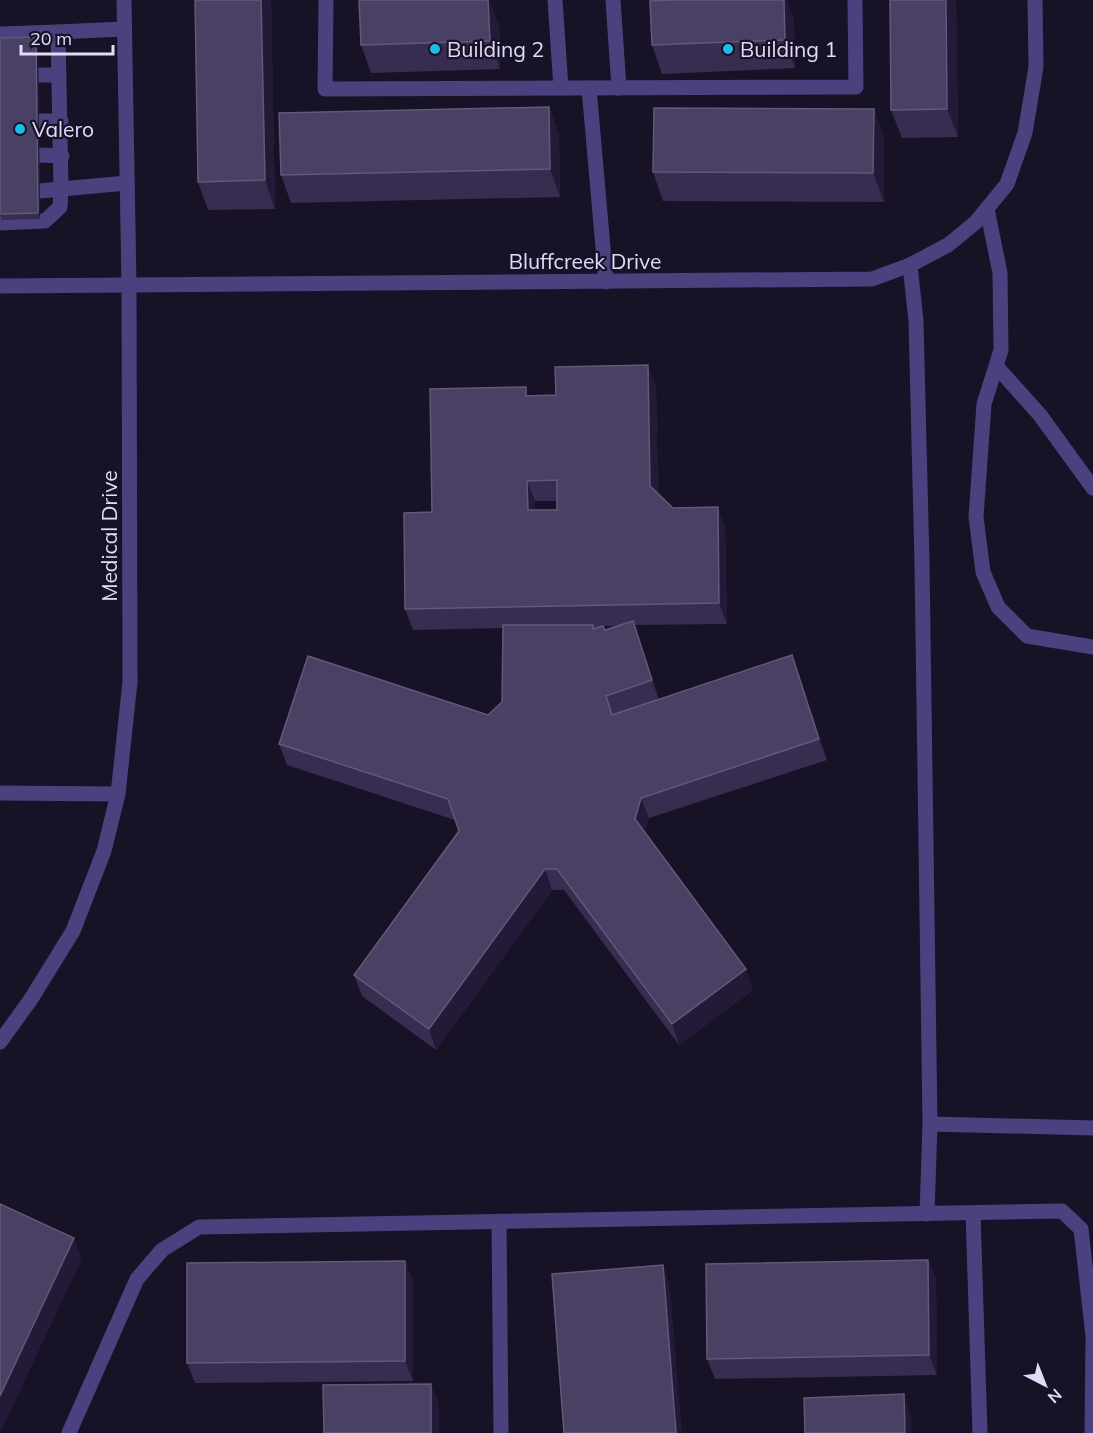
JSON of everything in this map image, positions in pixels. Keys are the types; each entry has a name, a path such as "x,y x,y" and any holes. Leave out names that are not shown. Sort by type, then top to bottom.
{"street":[{"name":"Medical Drive","path":"0,1042 31,999 74,931 104,851 118,794 130,682 129,285 124,0"},
{"path":"326,0 325,89 856,87 855,0"},
{"path":"555,0 561,88"},
{"path":"613,0 619,88"},
{"name":"Bluffcreek Drive","path":"0,286 872,279 910,265 948,246 976,222 1007,184 1025,133 1036,67 1035,0"},
{"path":"0,34 124,28"},
{"path":"0,224 45,221 60,207 62,156 58,32"},
{"path":"38,75 59,75"},
{"path":"589,88 606,282"},
{"path":"39,121 61,121"},
{"path":"39,155 62,156"},
{"path":"40,191 127,183"},
{"path":"987,209 1000,273 1001,350 984,404 976,517 983,572 998,607 1027,636 1093,646"},
{"path":"910,265 916,321 921,540 930,1124 927,1214"},
{"path":"997,366 1041,415 1093,488"},
{"path":"0,793 118,794"},
{"path":"930,1124 1093,1128"},
{"path":"69,1433 137,1279 162,1251 199,1227 1062,1211 1081,1229 1093,1336 1092,1433"},
{"path":"973,1213 980,1433"},
{"path":"499,1221 501,1433"}],"building":[{"path":"195,0 261,0 265,180 198,182"},
{"path":"359,0 488,0 490,41 361,45"},
{"path":"784,0 785,40 652,45 650,1"},
{"path":"890,0 946,0 947,109 891,110"},
{"name":"Valero","path":"36,37 38,213 0,214 0,38"},
{"path":"549,107 550,169 281,175 279,113"},
{"path":"654,108 874,109 873,173 653,172"},
{"path":"648,365 650,486 673,508 718,507 719,603 405,609 404,513 432,512 430,389 526,387 526,396 556,395 555,367","holes":["557,480 557,510 528,510 527,481"]},
{"path":"633,621 652,680 606,696 612,715 792,655 819,739 641,798 635,819 746,969 672,1024 557,869 545,869 429,1029 354,975 459,831 448,799 279,744 308,656 488,715 502,702 503,625 593,625 593,629 603,626 605,630"},
{"path":"0,1204 74,1238 0,1396"},
{"path":"928,1260 929,1355 707,1359 706,1264"},
{"path":"405,1261 405,1361 187,1363 187,1263"},
{"path":"663,1265 676,1433 564,1433 552,1274"},
{"path":"431,1384 431,1433 324,1433 323,1385"},
{"path":"904,1394 905,1433 805,1433 804,1398"}],"place":[{"name":"Building 2","path":"435,49"},
{"name":"Building 1","path":"728,49"},
{"name":"Valero","path":"20,129"}]}
